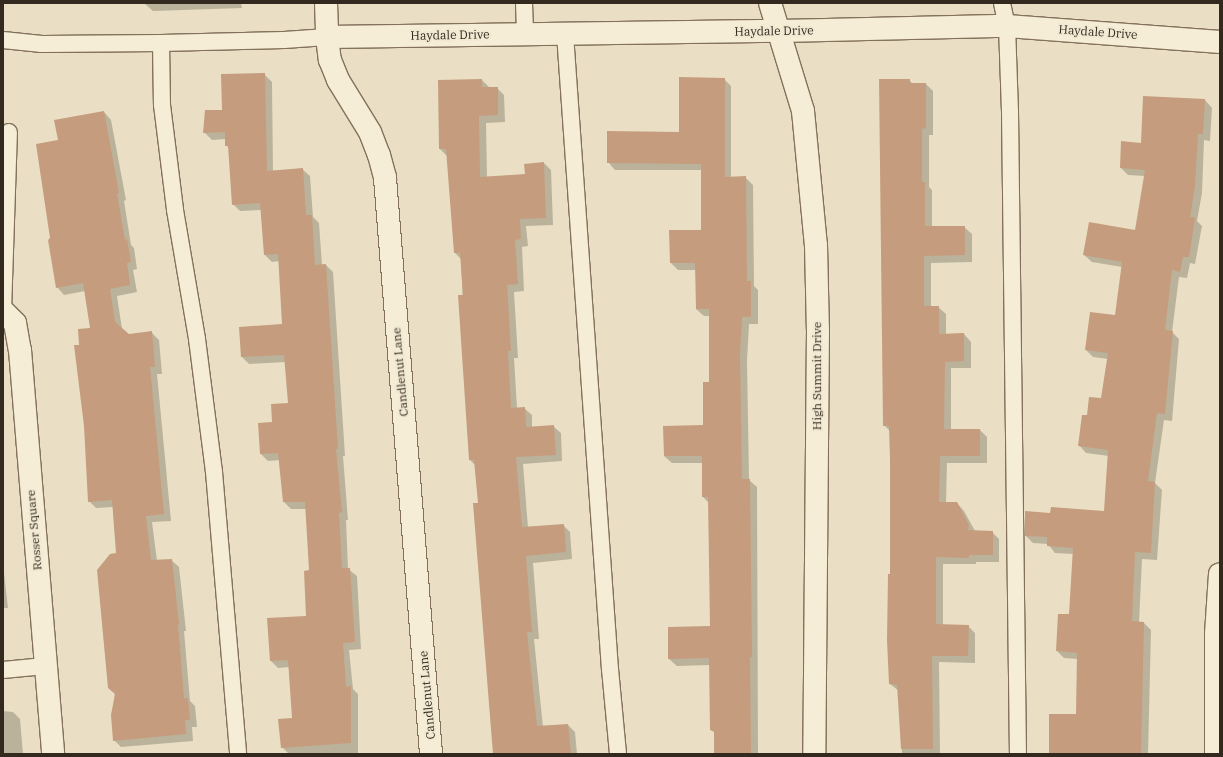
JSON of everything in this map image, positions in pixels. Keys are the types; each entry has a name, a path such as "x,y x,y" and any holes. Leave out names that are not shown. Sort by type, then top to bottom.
{"street":[{"name":"Candlenut Lane","path":"326,3 327,37 333,67 338,80 370,132 379,155 385,178 431,754"},
{"name":"High Summit Drive","path":"770,3 803,111 816,245 818,330 814,754"},
{"name":"Haydale Drive","path":"327,37 778,32 1007,26 1220,42"},
{"name":"Rosser Square","path":"3,311 15,323 20,350 53,754"},
{"path":"1216,754 1216,634 1220,574"}],"lane":[{"path":"524,3 525,34"},
{"path":"1002,3 1007,26 1010,112 1018,754"},
{"path":"565,34 618,754"},
{"path":"3,40 42,44 161,43 284,40 327,37"},
{"path":"161,43 163,113 175,210 197,339 214,472 238,754"},
{"path":"3,311 10,132"},
{"path":"3,670 45,666"}],"building":[{"path":"265,73 267,171 303,168 306,215 312,215 315,265 326,264 338,449 336,449 342,512 339,513 342,568 350,568 355,642 343,643 346,687 351,686 351,743 281,748 278,719 292,718 288,660 270,661 267,618 306,616 304,571 309,570 305,502 283,502 278,453 260,454 258,423 272,422 271,404 288,403 284,355 241,357 239,327 282,324 278,254 264,255 260,203 232,205 228,146 225,146 225,132 203,133 205,110 222,110 221,74"},
{"path":"679,77 725,78 725,177 746,176 747,281 751,281 751,317 742,317 740,354 742,479 750,479 752,657 750,657 751,754 714,754 714,731 710,730 709,658 668,659 668,627 710,626 708,497 702,497 702,456 664,456 663,426 703,425 703,382 709,382 709,309 696,309 695,263 670,263 669,230 701,230 701,164 607,163 607,131 679,132"},
{"path":"482,79 482,87 498,87 498,115 479,116 480,177 525,174 524,164 544,162 546,218 520,219 521,239 515,240 518,284 507,285 511,351 508,351 511,408 525,407 526,427 554,425 556,455 516,457 522,527 564,524 566,552 526,556 532,632 527,632 537,726 568,724 571,754 493,754 473,503 478,503 474,460 469,460 458,295 463,295 460,253 454,253 446,149 439,149 438,80"},
{"path":"879,79 910,79 910,83 926,83 926,128 922,129 922,182 925,182 925,226 965,226 965,255 924,256 924,306 939,306 939,334 964,333 964,361 945,362 944,429 980,429 980,456 940,456 939,502 957,502 969,525 968,530 993,531 993,555 969,555 969,558 936,557 936,624 969,625 968,656 932,656 933,749 901,749 897,685 889,684 887,640 888,574 890,574 890,460 889,426 883,426"},
{"path":"1143,96 1205,99 1203,134 1198,134 1195,186 1190,217 1195,218 1189,257 1183,257 1180,272 1172,270 1165,330 1173,331 1165,414 1157,413 1148,481 1155,482 1151,553 1135,552 1132,621 1144,622 1141,754 1049,754 1049,714 1076,714 1077,653 1056,651 1058,614 1069,614 1073,548 1047,546 1047,537 1025,536 1025,511 1050,513 1051,507 1104,511 1108,450 1078,446 1082,415 1087,415 1089,397 1101,398 1108,353 1085,350 1090,312 1115,315 1122,262 1083,255 1089,222 1135,230 1145,170 1120,168 1121,141 1141,143"},
{"path":"104,111 119,193 117,194 125,240 127,239 131,262 127,263 130,285 110,289 115,322 129,334 152,331 155,367 150,367 164,514 146,516 151,560 172,559 179,624 184,698 188,698 190,720 185,720 186,734 113,741 111,715 115,694 108,688 97,570 110,554 116,553 112,500 88,502 84,426 74,345 79,345 78,329 90,328 83,283 56,288 48,240 50,238 36,144 58,140 54,120"}]}
